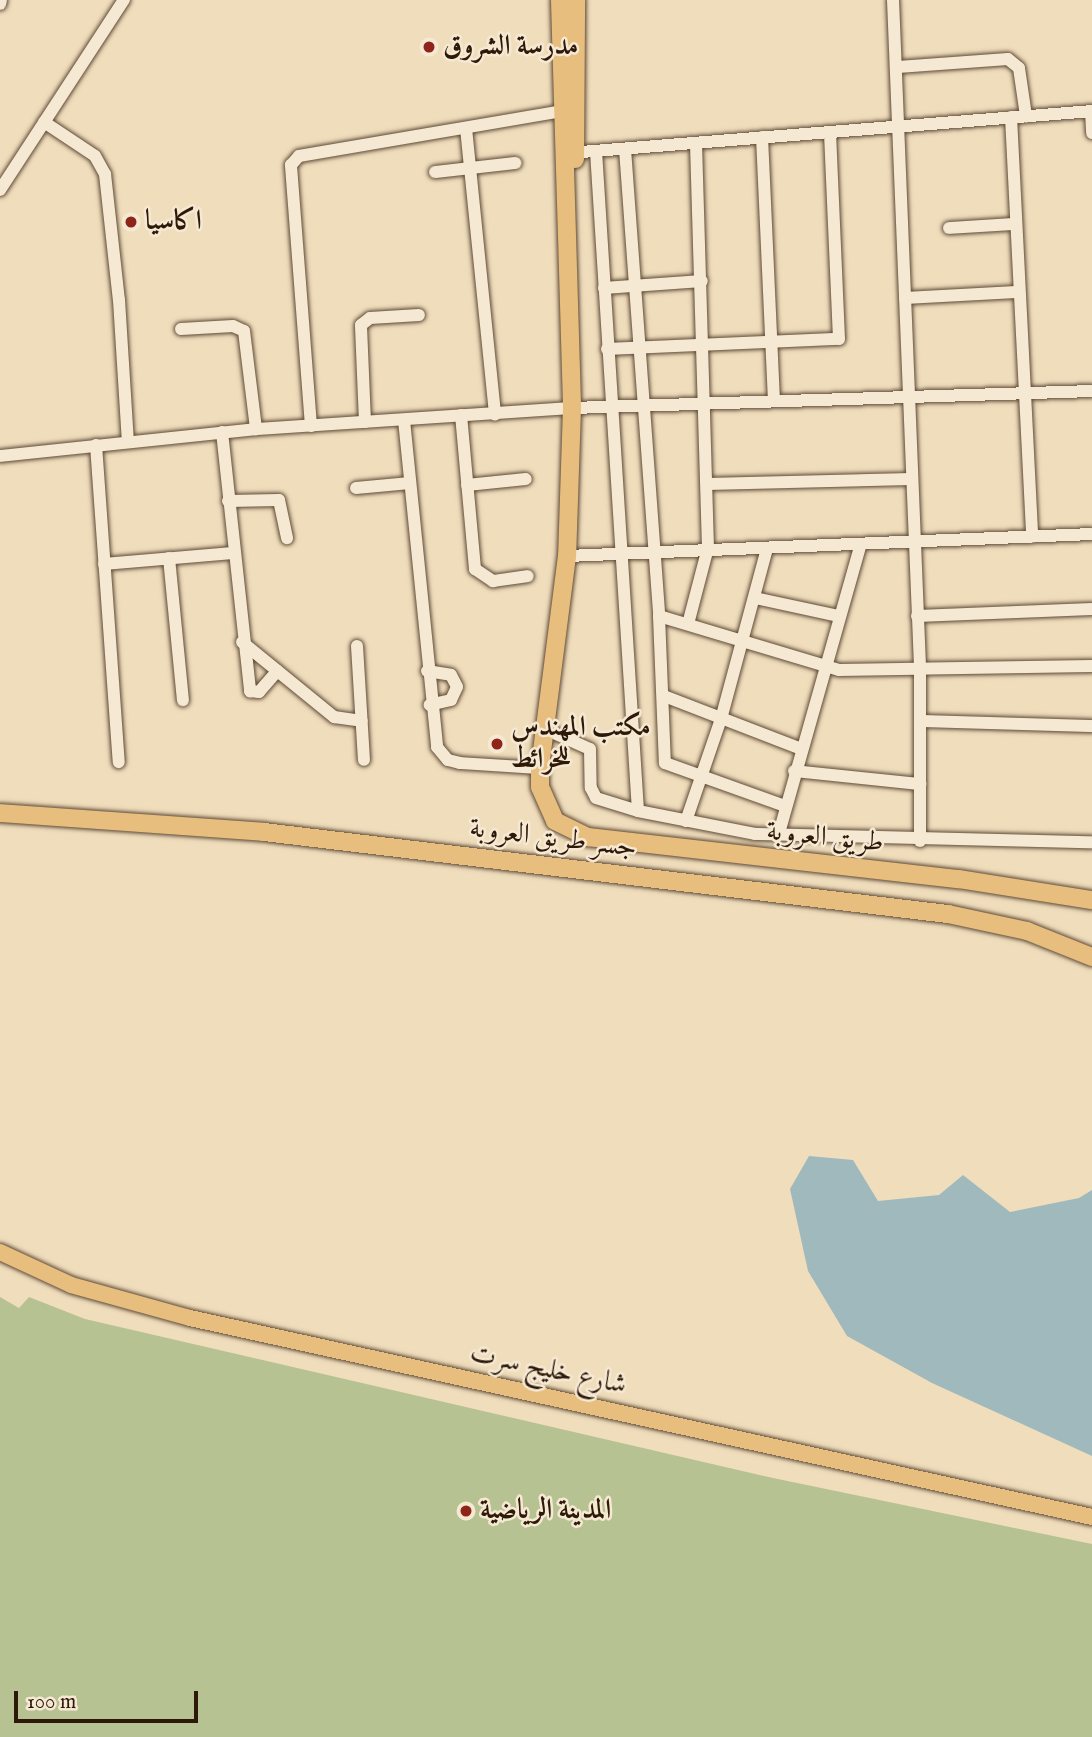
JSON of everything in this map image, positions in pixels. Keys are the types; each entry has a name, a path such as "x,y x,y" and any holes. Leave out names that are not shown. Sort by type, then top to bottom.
{"highway":[{"path":"548,0 559,32"},
{"path":"560,0 563,111 570,153"},
{"path":"540,768 567,556 572,408 568,274 570,153 576,9 584,0"},
{"name":"طريق العروبة","path":"540,768 540,787 555,821 587,837 959,879 1092,900"},
{"name":"جسر طريق العروبة","path":"0,813 264,832 948,914 1027,931 1092,957"}],"main road":[{"name":"شارع خليج سرت","path":"0,1252 71,1285 190,1318 1092,1517"}],"street":[{"path":"893,0 901,126 913,542 920,667 920,841"},
{"path":"0,190 120,2"},
{"path":"898,67 1008,59 1019,68 1026,116"},
{"path":"311,426 291,165 299,156 563,111"},
{"path":"570,153 1091,111 1092,133"},
{"path":"1011,117 1016,292 1032,536"},
{"path":"44,122 95,156 105,174 119,300 128,442"},
{"path":"466,128 495,415"},
{"path":"607,349 839,339 830,132"},
{"path":"762,138 774,401"},
{"path":"688,624 708,548 696,143"},
{"path":"625,149 637,347 659,616 665,764 699,779 785,806"},
{"path":"596,151 619,554 639,811"},
{"path":"435,172 515,163"},
{"path":"949,228 1015,224"},
{"path":"604,288 702,281"},
{"path":"905,298 1016,292"},
{"path":"365,422 361,324 370,318 419,315"},
{"path":"181,329 233,326 244,331 256,429"},
{"path":"0,456 256,429 572,408 1092,391"},
{"path":"461,415 479,575 493,581 528,576"},
{"path":"404,420 435,742 448,760 540,768"},
{"path":"222,432 242,642 250,691 259,692 277,671"},
{"path":"96,445 119,762"},
{"path":"467,485 526,479"},
{"path":"707,484 911,479"},
{"path":"356,488 410,483"},
{"path":"229,501 279,500 287,538"},
{"path":"567,556 708,548 860,546 1092,534"},
{"path":"779,833 823,668 860,546"},
{"path":"686,821 721,719 767,548"},
{"path":"104,564 233,553"},
{"path":"169,558 183,700"},
{"path":"755,598 839,616"},
{"path":"917,616 1092,609"},
{"path":"659,616 823,668 1092,666"},
{"path":"242,642 334,717 362,721"},
{"path":"357,646 364,760"},
{"path":"427,671 451,675 457,687 451,700 430,705"},
{"path":"664,696 801,749"},
{"path":"920,721 1092,726"},
{"path":"545,729 590,749 591,788 596,798 686,821 755,834 920,841 1092,842"},
{"path":"794,771 920,784"}],"green space":[{"name":"المدينة الرياضية","path":"0,1297 19,1308 29,1297 85,1319 773,1478 1092,1544 1092,1737 0,1737"}],"water":[{"path":"809,1156 853,1160 878,1201 939,1195 963,1175 1010,1212 1079,1198 1092,1190 1092,1456 932,1383 847,1336 808,1271 790,1189"}],"place":[{"name":"مدرسة الشروق","path":"429,47"},
{"name":"اكاسيا","path":"131,222"},
{"name":"مكتب المهندس للخرائط","path":"497,744"},
{"name":"المدينة الرياضية","path":"466,1511"}]}
